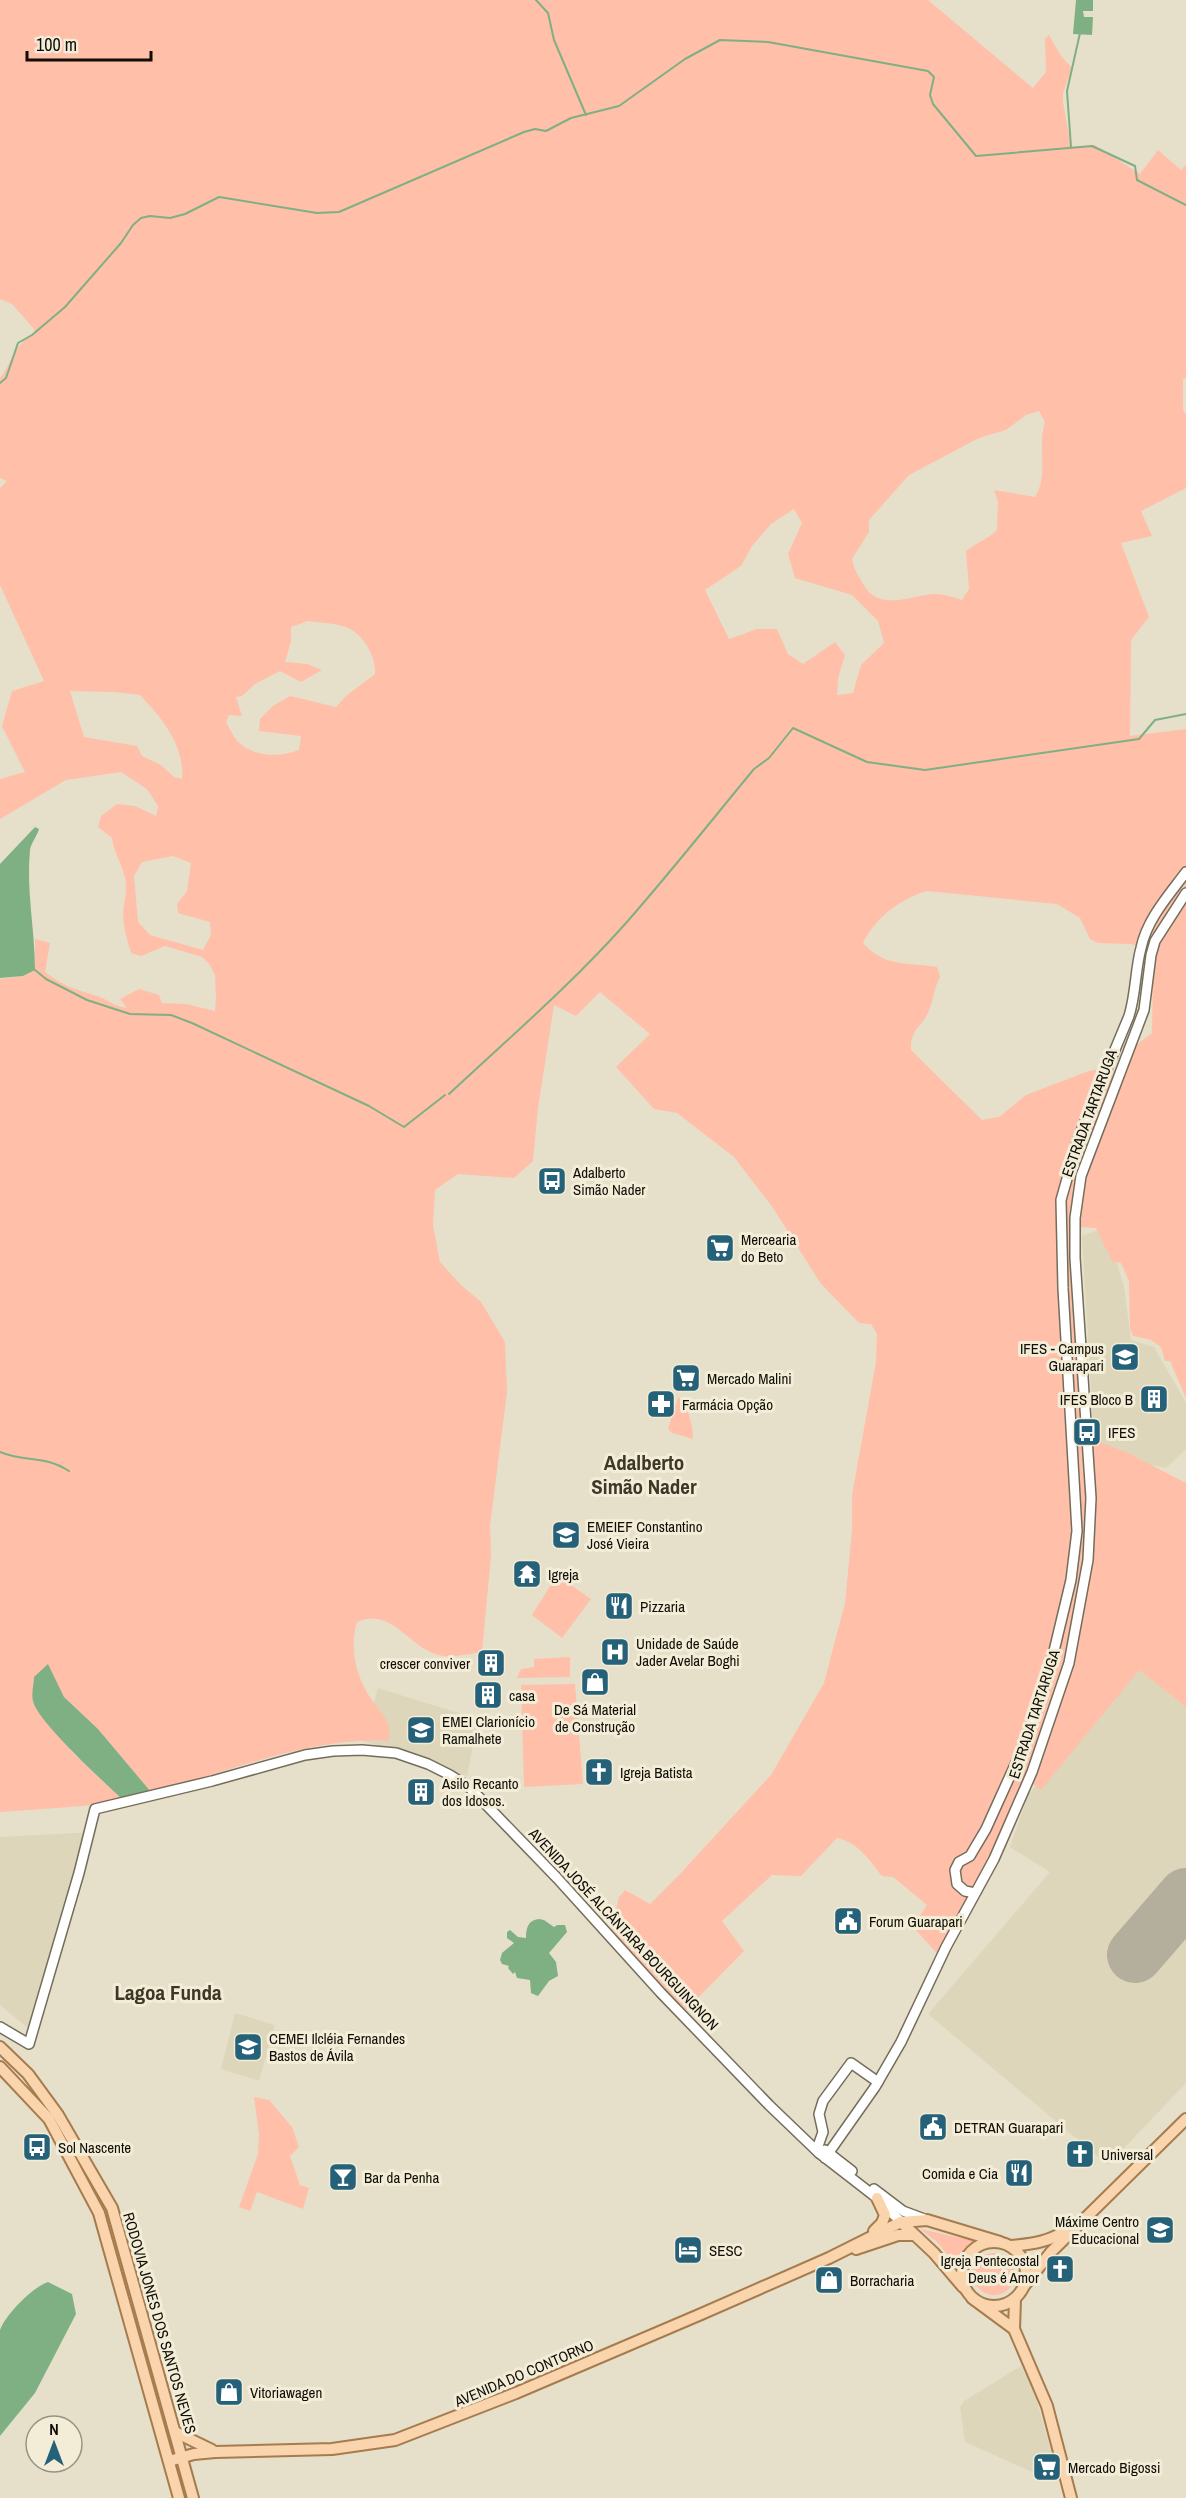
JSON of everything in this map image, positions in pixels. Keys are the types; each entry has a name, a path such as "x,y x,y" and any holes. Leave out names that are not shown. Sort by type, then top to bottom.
{"main road":[{"name":"RODOVIA JONES DOS SANTOS NEVES","path":"0,2047 28,2074 58,2115 112,2208 193,2498"},
{"name":"RODOVIA JONES DOS SANTOS NEVES","path":"0,2067 49,2120 99,2213 179,2498"},
{"path":"1091,2212 1062,2234 1037,2243 981,2244 967,2256 962,2274 970,2295 993,2306 1005,2304 1014,2299 1051,2252 1186,2119"},
{"path":"865,2239 882,2223 885,2215 877,2198"},
{"name":"AVENIDA DO CONTORNO","path":"169,2461 184,2461 215,2452 332,2449 395,2440 516,2393 829,2258 900,2222 927,2220"},
{"name":"AVENIDA JOSÉ ALCÂNTARA BOURGUINGNON","path":"927,2220 1005,2244"},
{"name":"AVENIDA JOSÉ ALCÂNTARA BOURGUINGNON","path":"900,2222 934,2253 970,2295 1014,2329"},
{"name":"AVENIDA DO CONTORNO","path":"829,2258 898,2235 914,2235"},
{"path":"1005,2244 1019,2253 1025,2263 1027,2274 1024,2286"},
{"path":"1014,2299 1014,2329 1047,2406 1071,2498"},
{"path":"175,2432 215,2452"},
{"name":"AVENIDA DO CONTORNO","path":"172,2473 184,2461"}],"street":[{"name":"ESTRADA TARTARUGA","path":"975,1893 965,1891 955,1880 957,1865 970,1856 993,1815 1033,1719 1059,1636 1075,1557 1076,1504 1062,1288 1061,1217 1064,1187 1090,1107 1129,1016 1141,947 1146,932 1186,872"},
{"name":"ESTRADA TARTARUGA","path":"823,2152 878,2082 901,2042 1002,1842 1032,1772 1069,1663 1088,1560 1091,1498 1075,1248 1075,1218 1080,1176 1144,1010 1155,941 1186,893"},
{"name":"AVENIDA JOSÉ ALCÂNTARA BOURGUINGNON","path":"0,2027 29,2044 80,1873 95,1809 212,1781 305,1755 362,1749 396,1753 428,1764 469,1787 605,1928 661,1993 802,2136 897,2207 927,2220"},
{"path":"823,2152 823,2132 819,2114 823,2101 851,2063 878,2082"},
{"name":"AVENIDA JOSÉ ALCÂNTARA BOURGUINGNON","path":"823,2152 877,2198 900,2222"}],"shaded area":[{"path":"0,0 928,0 1033,88 1046,72 1045,39 1049,35 1061,56 1072,68 1063,93 1071,147 1095,145 1140,174 1158,150 1181,170 1186,165 1186,378 1183,379 1183,410 1186,415 1186,488 1141,511 1152,536 1121,543 1149,617 1131,640 1130,736 1186,729 1186,1398 1170,1361 1165,1361 1161,1347 1151,1340 1133,1336 1130,1328 1129,1281 1121,1263 1112,1261 1096,1228 1080,1227 1076,1269 1086,1437 1126,1452 1186,1483 1186,1707 1139,1670 1041,1790 1031,1782 945,1962 913,1927 927,1905 893,1877 882,1876 857,1848 837,1838 801,1876 772,1875 722,1921 744,1951 686,2010 611,1933 619,1897 625,1890 650,1904 771,1775 824,1683 845,1603 852,1530 852,1495 876,1362 877,1334 871,1324 859,1323 821,1284 773,1208 734,1157 677,1113 654,1109 616,1067 650,1034 600,992 576,1016 554,1005 538,1108 533,1161 514,1178 458,1174 435,1190 433,1225 440,1262 481,1302 505,1342 507,1392 490,1526 491,1555 482,1652 458,1656 435,1654 389,1623 379,1619 357,1622 354,1642 355,1662 361,1681 388,1723 388,1741 328,1744 298,1750 151,1792 98,1729 64,1697 48,1665 45,1720 73,1753 122,1799 84,1806 0,1812 0,979 23,976 35,970 35,939 50,943 45,972 64,984 118,1006 127,1008 120,999 139,989 159,995 162,1003 186,1004 215,1011 216,997 215,975 210,965 202,957 165,946 141,956 131,953 123,916 125,877 112,838 98,827 101,816 117,804 135,806 156,816 158,806 147,789 121,772 66,780 0,819 0,779 25,772 2,726 12,691 44,681 0,585 0,488 7,481 0,478 0,378 18,347 35,334 34,329 12,304 0,299","holes":["1039,411 1045,422 1039,488 1035,497 994,490 998,502 997,530 966,551 969,589 962,600 934,594 886,600 870,593 856,572 852,559 869,532 869,520 909,475 979,438 1006,430 1026,415","794,509 802,523 788,554 795,578 852,595 878,621 884,643 861,665 853,693 837,695 838,678 845,655 835,642 803,664 788,654 777,629 757,629 729,639 705,590 741,566 752,546 771,524","308,621 346,627 358,635 368,647 375,674 346,696 336,707 290,696 273,706 260,719 259,731 301,736 299,750 278,755 250,750 240,744 226,722 229,715 242,716 236,697 242,696 255,684 280,671 301,682 322,670 307,664 285,662 291,641 291,627","70,691 140,695 164,723 176,744 180,755 182,779 174,777 161,765 142,756 137,746 84,737","173,856 191,863 187,891 177,904 178,913 210,922 211,935 203,950 150,935 138,922 134,876 142,862","927,891 1057,904 1080,918 1090,939 1098,943 1130,944 1156,949 1153,971 1152,1033 1134,1047 1123,1072 1102,1068 1086,1072 1026,1095 999,1117 982,1120 911,1050 915,1032 931,1006 940,977 937,967 888,960 871,951 863,943 882,917 908,899"]},
{"path":"1076,0 1093,0 1093,11 1083,11 1084,17 1093,17 1092,35 1073,34"},
{"path":"35,827 39,829 31,847 29,865 35,970 23,976 0,978 0,864"},
{"name":"IFES - Campus Guarapari","path":"1098,1230 1112,1247 1124,1287 1131,1340 1154,1347 1186,1403 1186,1449 1166,1468 1124,1459 1094,1440 1082,1236"},
{"path":"678,1398 682,1398 688,1413 693,1439 672,1433 668,1429"},
{"path":"557,1575 591,1599 562,1638 532,1615"},
{"path":"570,1657 570,1677 517,1678 521,1669 534,1667 534,1659"},
{"path":"48,1664 64,1697 98,1729 151,1792 122,1799 72,1751 46,1722 37,1710 32,1695 34,1677"},
{"path":"1138,1669 1186,1707 1186,2083 1108,2165 928,2014 1050,1872 1010,1847 1028,1795"},
{"path":"575,1684 583,1784 524,1787 521,1685"},
{"name":"EMEI Clarionício Ramalhete","path":"378,1688 478,1719 467,1776 364,1741"},
{"path":"94,1832 35,2034 0,2005 0,1837"},
{"path":"539,1919 554,1927 565,1925 567,1932 549,1953 556,1962 558,1976 549,1981 538,1996 531,1993 530,1980 517,1978 515,1972 513,1974 509,1966 502,1964 500,1960 502,1953 514,1943 507,1938 507,1932 510,1930 518,1937 526,1938 528,1925"},
{"name":"CEMEI Ilcléia Fernandes Bastos de Ávila","path":"235,2013 275,2025 259,2081 221,2069"},
{"path":"254,2097 269,2100 292,2127 299,2147 290,2156 300,2185 309,2188 303,2209 257,2192 250,2211 239,2207 258,2154 259,2134"},
{"path":"920,2229 980,2242 967,2252 960,2269 936,2241"},
{"path":"994,2253 1002,2254 1009,2259 1014,2266 1014,2282 1009,2289 1002,2294 994,2295 986,2294 979,2289 974,2282 973,2274 974,2266 979,2259 986,2254"},
{"path":"48,2282 72,2294 76,2314 35,2393 0,2436 0,2330 21,2302 35,2289"},
{"path":"1021,2366 1034,2391 1052,2455 1036,2460 1032,2472 965,2442 960,2407 964,2401"}],"waterway":[{"path":"536,0 548,13 554,40 586,115"},
{"path":"1071,147 1067,91 1080,33"},
{"path":"0,383 6,378 18,343 32,335 65,307 141,218 150,216 170,218 185,214 219,197 317,213 339,212 524,132 535,129 546,131 571,118 619,106 685,59 720,40 768,42 928,71 934,77 930,95 933,104 976,156 1092,146 1135,166 1137,180 1186,205"},
{"path":"449,1094 605,946 659,885 754,769 769,758 793,728 867,762 925,770 1139,739 1155,720 1186,714"},
{"path":"35,970 46,979 87,1000 130,1014 171,1015 192,1023 369,1106 404,1127 445,1095"},
{"path":"0,1452 50,1462 69,1471"}],"runway":[{"path":"1135,1955 1186,1896"}],"place":[{"name":"Adalberto Simão Nader","path":"552,1181"},
{"name":"Mercearia do Beto","path":"720,1248"},
{"name":"IFES - Campus Guarapari","path":"1125,1357"},
{"name":"Mercado Malini","path":"686,1378"},
{"name":"IFES Bloco B","path":"1154,1399"},
{"name":"Farmácia Opção","path":"661,1404"},
{"name":"IFES","path":"1087,1432"},
{"name":"EMEIEF Constantino José Vieira","path":"566,1535"},
{"name":"Igreja","path":"527,1574"},
{"name":"Pizzaria","path":"619,1606"},
{"name":"Unidade de Saúde Jader Avelar Boghi","path":"615,1652"},
{"name":"crescer conviver","path":"491,1663"},
{"name":"De Sá Material de Construção","path":"595,1682"},
{"name":"casa","path":"488,1695"},
{"name":"EMEI Clarionício Ramalhete","path":"421,1730"},
{"name":"Igreja Batista","path":"599,1772"},
{"name":"Asilo Recanto dos Idosos.","path":"421,1792"},
{"name":"Forum Guarapari","path":"848,1921"},
{"name":"CEMEI Ilcléia Fernandes Bastos de Ávila","path":"248,2047"},
{"name":"DETRAN Guarapari","path":"933,2127"},
{"name":"Sol Nascente","path":"37,2147"},
{"name":"Universal","path":"1080,2154"},
{"name":"Comida e Cia","path":"1019,2173"},
{"name":"Bar da Penha","path":"343,2177"},
{"name":"Máxime Centro Educacional","path":"1160,2230"},
{"name":"SESC","path":"688,2250"},
{"name":"Igreja Pentecostal Deus é Amor","path":"1060,2269"},
{"name":"Borracharia","path":"829,2280"},
{"name":"Vitoriawagen","path":"229,2392"},
{"name":"Mercado Bigossi","path":"1047,2467"}],"district":[{"name":"Adalberto Simão Nader","path":"644,1474"},
{"name":"Lagoa Funda","path":"168,1992"}]}
